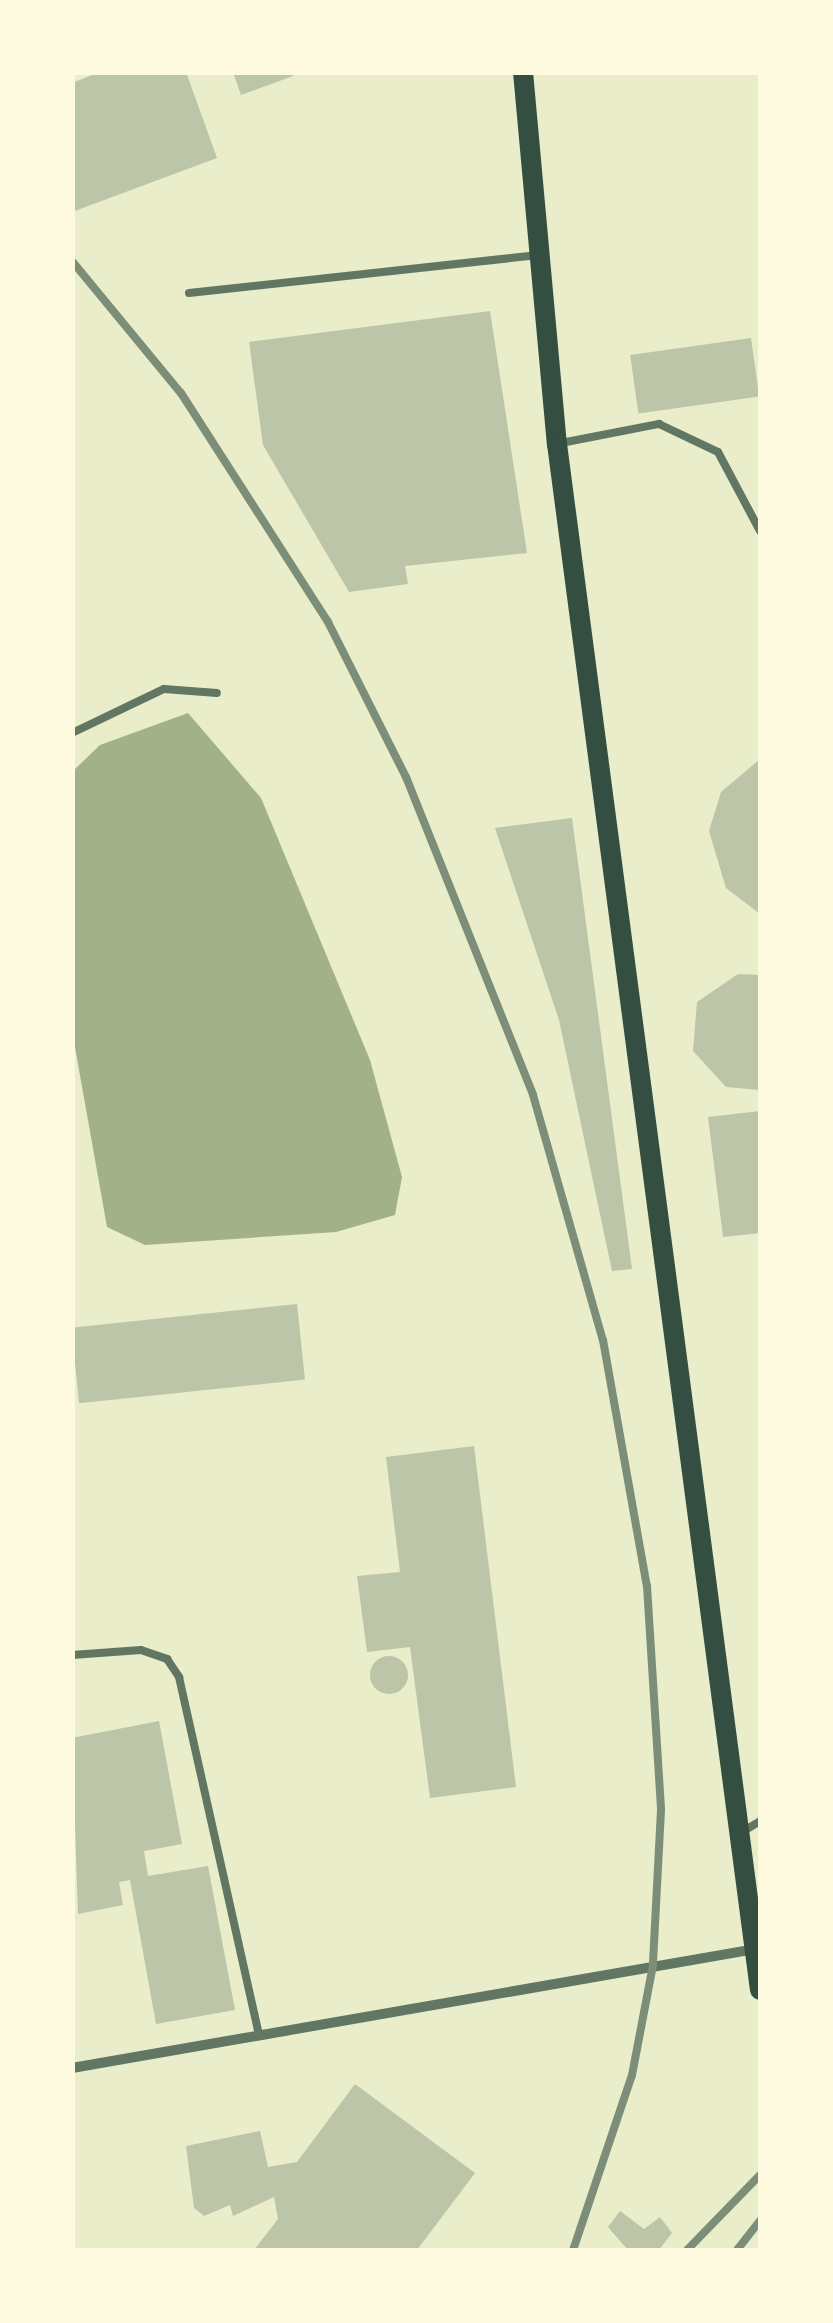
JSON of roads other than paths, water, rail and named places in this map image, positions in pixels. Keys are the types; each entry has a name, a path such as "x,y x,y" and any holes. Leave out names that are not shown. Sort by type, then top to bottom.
{"main road":[{"path":"523,72 546,254 557,444 760,1990"}],"street":[{"path":"72,2068 754,1949"}],"lane":[{"path":"189,293 546,254"},
{"path":"557,444 659,424 718,452 760,531"},
{"path":"72,732 164,689 217,693"},
{"path":"72,1655 141,1650 167,1660 179,1678 259,2035"},
{"path":"738,1834 760,1821"}],"railway":[{"path":"72,261 181,393 328,622 406,777 533,1095 603,1340 647,1586 661,1810 653,1965 632,2075 573,2250"},
{"path":"687,2250 760,2175"},
{"path":"737,2250 760,2221"}]}
